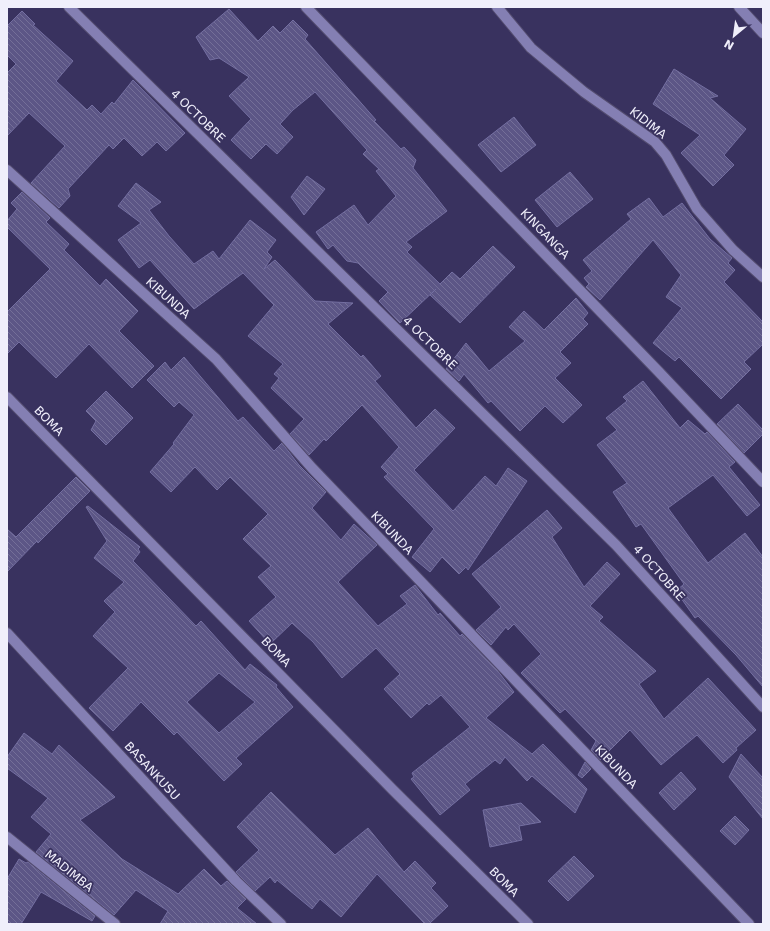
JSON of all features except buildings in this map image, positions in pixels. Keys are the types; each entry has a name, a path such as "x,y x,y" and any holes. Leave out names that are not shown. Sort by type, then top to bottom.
{"street":[{"name":"4 OCTOBRE","path":"69,7 616,545 763,707"},
{"name":"KINGANGA","path":"306,7 642,353 763,482"},
{"name":"KIDIMA","path":"497,7 531,48 584,92 655,142 666,155 697,209 733,250 763,277"},
{"path":"739,7 763,33"},
{"name":"KIBUNDA","path":"7,170 216,359 317,473 749,924"},
{"name":"BOMA","path":"7,397 387,784 528,924"},
{"name":"BASANKUSU","path":"7,632 236,881 281,924"},
{"name":"MADIMBA","path":"7,837 115,924"}]}
